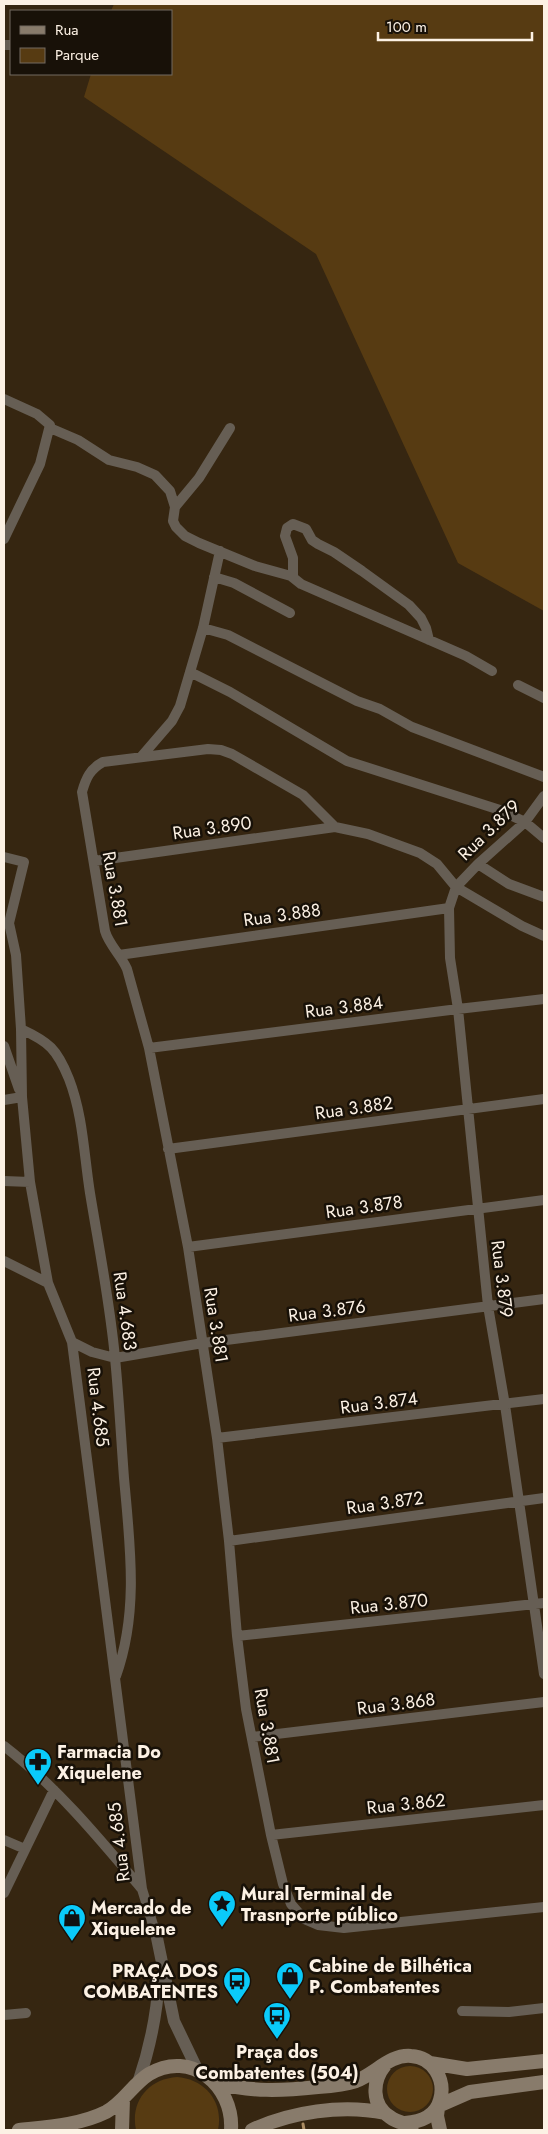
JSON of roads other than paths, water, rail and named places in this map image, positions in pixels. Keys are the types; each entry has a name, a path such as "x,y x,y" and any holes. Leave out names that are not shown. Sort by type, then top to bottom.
{"main road":[{"path":"19,2130 81,2121 106,2112 123,2099 138,2083 150,2074 164,2068 179,2067 198,2071 216,2083 264,2091 348,2083 362,2078 402,2056 422,2058 430,2063 467,2069 544,2062"},
{"path":"430,2063 440,2078 442,2086 436,2116 440,2130"},
{"path":"385,2065 380,2072 375,2089 379,2106 390,2118 420,2130"},
{"path":"404,2123 424,2119 438,2107 470,2092 544,2082"},
{"path":"216,2083 227,2100 230,2109 231,2130"},
{"path":"122,2130 123,2099"},
{"path":"252,2130 274,2120 349,2108 385,2113"},
{"path":"272,2130 311,2113"}],"street":[{"path":"4,399 37,414 49,423 50,428 40,464 4,539"},
{"path":"50,428 78,440 109,460 137,466 155,475 170,491 175,507 173,521 178,531 198,543 255,566 292,577 301,584 466,656 492,671"},
{"path":"175,507 199,478 230,428"},
{"path":"292,577 293,558 284,536 287,528 293,524 306,529 312,540 334,552 409,605 421,618 429,640"},
{"path":"141,757 172,721 180,706 203,628 220,551"},
{"path":"214,577 234,583 290,613"},
{"path":"203,628 228,635 356,701 380,708 412,726 544,777"},
{"path":"190,672 230,692 347,761 492,807 525,822 544,838"},
{"path":"518,686 544,698"},
{"name":"Rua 3.881","path":"335,827 303,795 227,752 208,749 103,762 94,767 86,779 82,792 105,930 107,938 120,954 127,969 149,1048 188,1247 217,1438 229,1541 237,1636 252,1738 270,1835 283,1884 291,1904 304,1918 318,1925 344,1928 544,1907"},
{"name":"Rua 3.879","path":"544,796 525,822 478,864 456,887 448,908 450,958 458,1009 488,1306 520,1501 544,1674"},
{"name":"Rua 3.879","path":"335,827 368,834 420,853 437,864 456,887"},
{"name":"Rua 3.890","path":"94,861 335,827"},
{"name":"Rua 4.685","path":"4,857 24,862 9,923 16,947 21,1029 22,1097 30,1182 48,1283 72,1342 142,1889 157,1938 174,2021 198,2071"},
{"path":"478,864 509,884 544,897"},
{"path":"456,887 522,926 544,936"},
{"name":"Rua 3.888","path":"120,954 448,908"},
{"name":"Rua 3.884","path":"149,1048 544,1000"},
{"name":"Rua 4.683","path":"21,1029 50,1045 69,1079 77,1107 104,1274 115,1358 132,1572 128,1632 123,1658 115,1679"},
{"path":"4,1046 22,1097 4,1100"},
{"name":"Rua 3.882","path":"168,1149 544,1099"},
{"path":"4,1182 30,1182"},
{"name":"Rua 3.878","path":"188,1247 544,1200"},
{"path":"4,1262 48,1283"},
{"name":"Rua 3.876","path":"115,1358 203,1343 544,1299"},
{"path":"72,1342 92,1352 115,1358"},
{"name":"Rua 3.874","path":"217,1438 544,1400"},
{"name":"Rua 3.872","path":"229,1541 544,1498"},
{"name":"Rua 3.870","path":"237,1636 544,1603"},
{"name":"Rua 3.868","path":"252,1738 544,1702"},
{"path":"4,1746 54,1790 142,1889"},
{"path":"4,1893 54,1790"},
{"name":"Rua 3.862","path":"270,1835 544,1805"},
{"path":"4,1840 25,1849"},
{"name":"Rua 4.685","path":"138,2083 149,2052 155,2022 160,1960"},
{"path":"462,2010 509,2012 544,2008"},
{"path":"4,2015 26,2013"}],"waterway":[{"path":"303,2124 304,2130"}],"place":[{"name":"Farmacia Do Xiquelene","path":"38,1786"},
{"name":"Mural Terminal de Trasnporte público","path":"222,1928"},
{"name":"Mercado de Xiquelene","path":"72,1942"},
{"name":"Cabine de Bilhética P. Combatentes","path":"290,2000"},
{"name":"PRAÇA DOS COMBATENTES","path":"237,2005"},
{"name":"Praça dos Combatentes (504)","path":"277,2040"}]}
